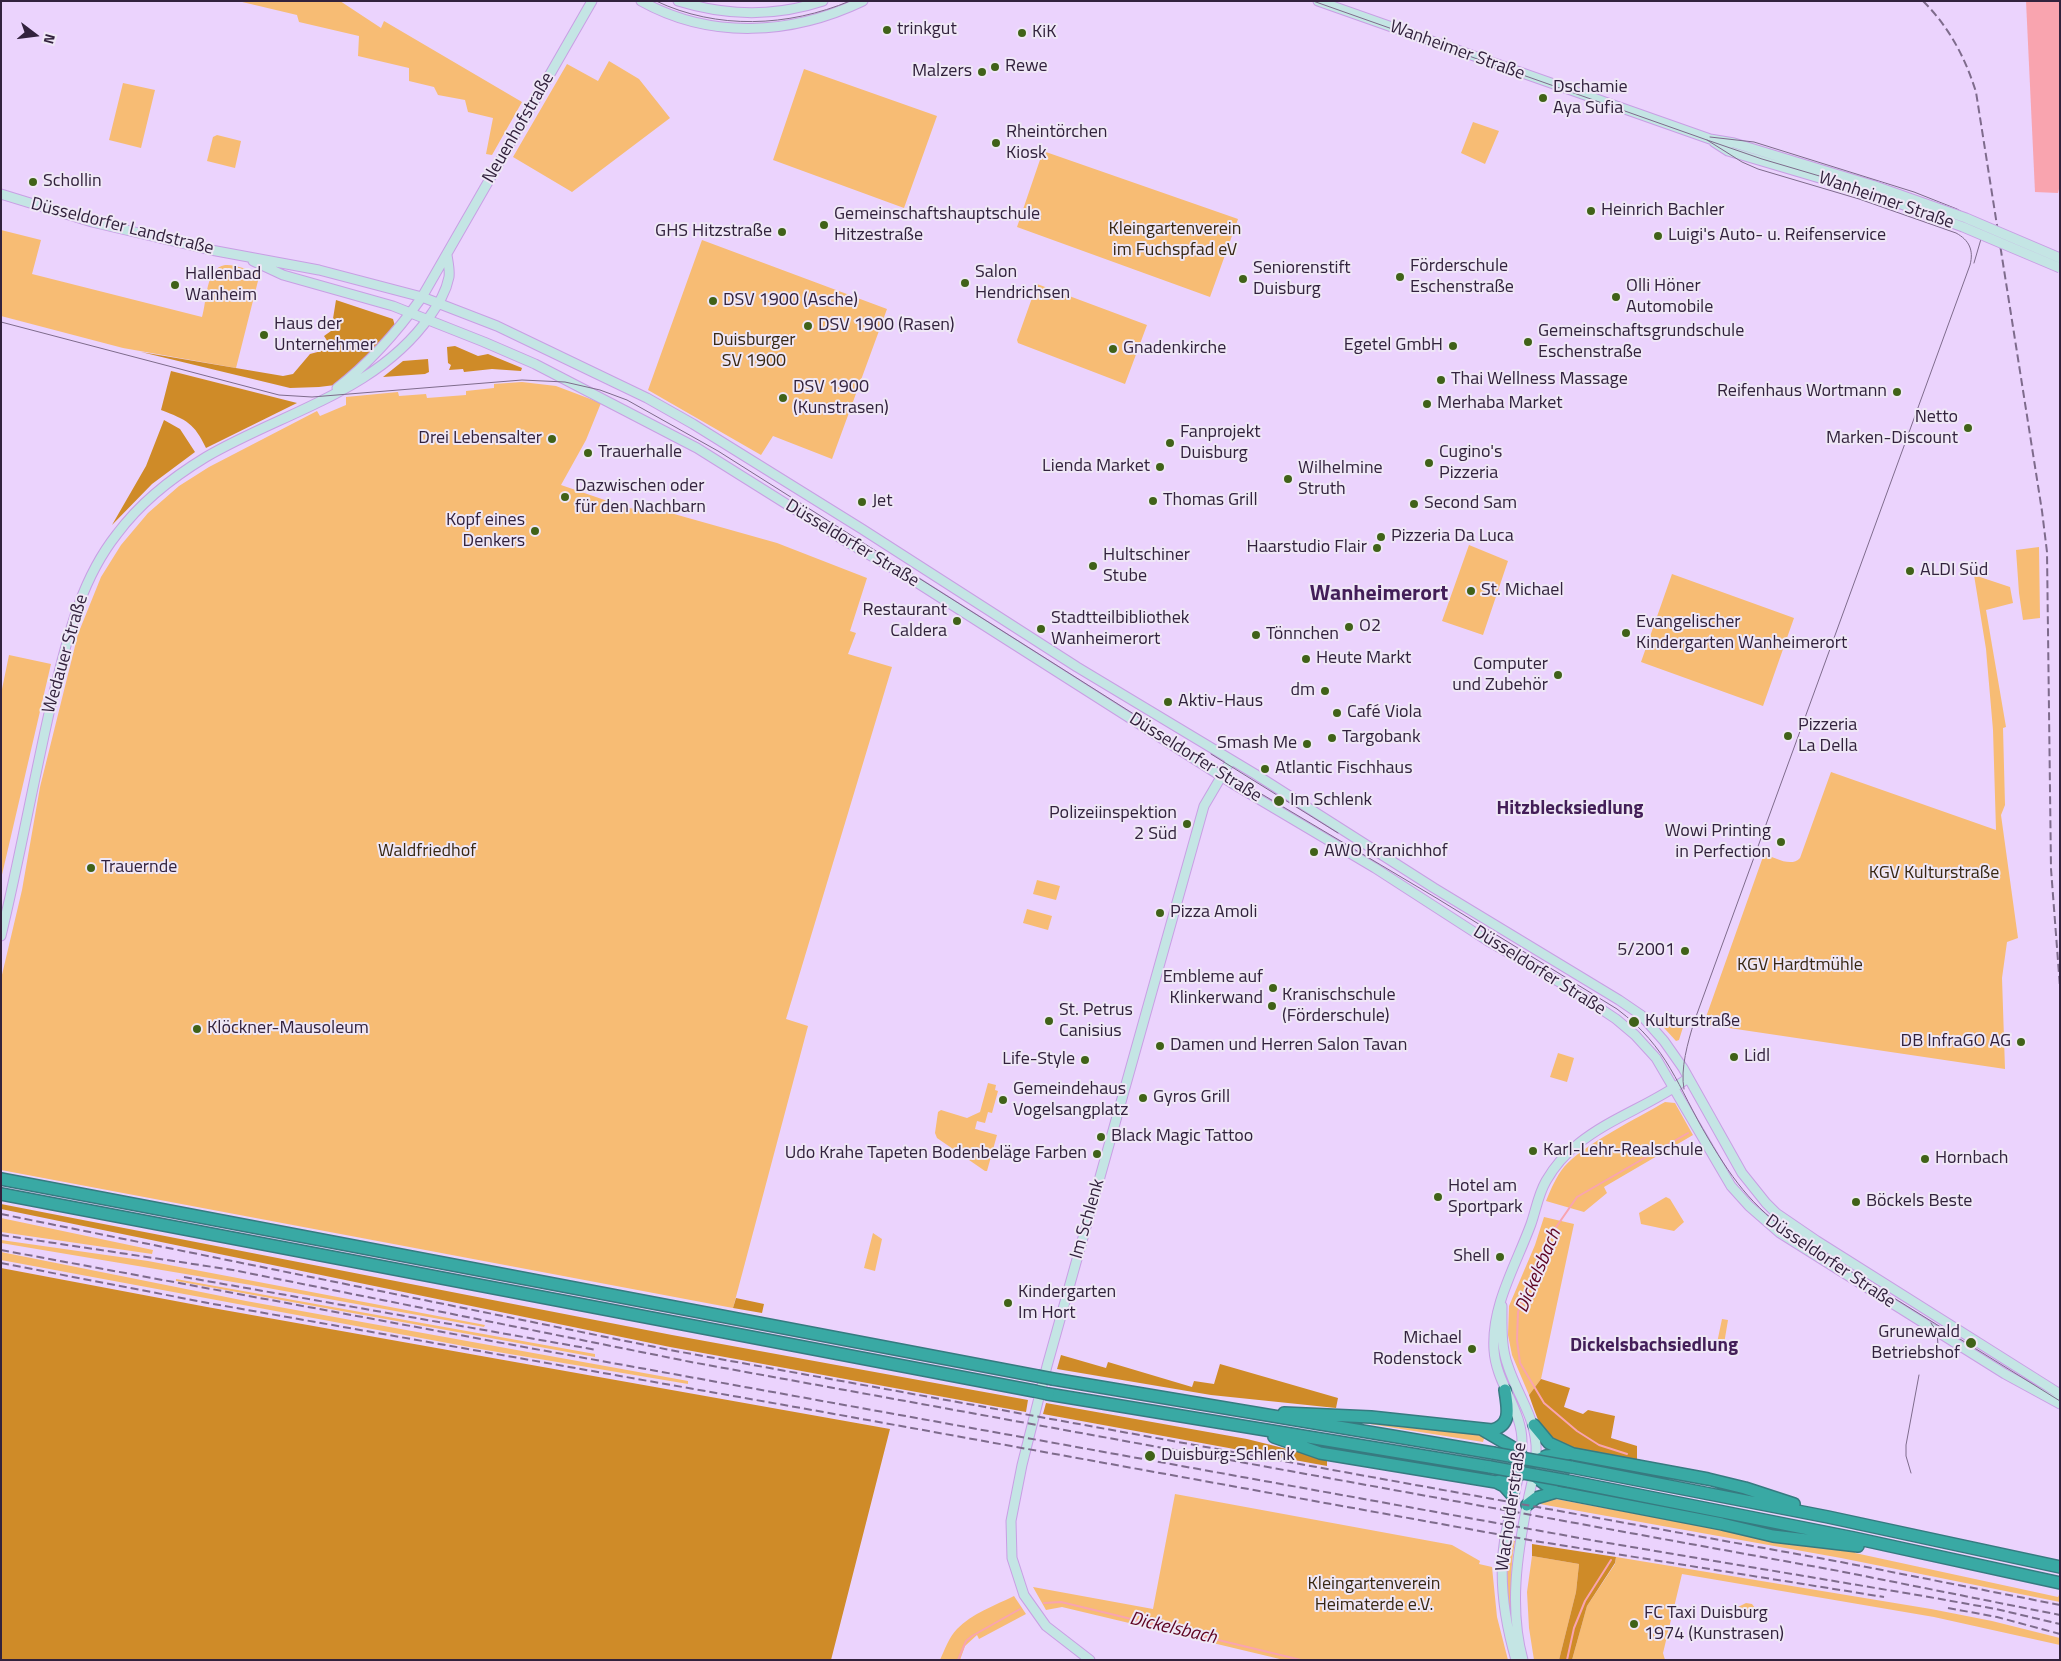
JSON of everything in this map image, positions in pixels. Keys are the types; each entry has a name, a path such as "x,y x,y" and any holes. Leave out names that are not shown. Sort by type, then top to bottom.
{"highway":[{"path":"1,1179 1037,1376 1764,1499"},
{"path":"1,1194 1048,1394 1568,1481 1853,1542"},
{"path":"1259,1414 1301,1412 1371,1416 1483,1430 1499,1428 1507,1419 1508,1410 1505,1390"},
{"path":"1534,1425 1549,1443 1573,1454"},
{"path":"1256,1430 1320,1453 1496,1482 1504,1486 1513,1496"},
{"path":"1483,1430 1503,1440 1521,1455 1556,1492"},
{"path":"1496,1482 1519,1475 1533,1468 1550,1455 1573,1454 1708,1479 1764,1499 1828,1517 2060,1567"},
{"path":"1527,1505 1536,1498 1556,1492 1722,1524 1773,1536 1901,1548 2060,1583"}],"main road":[{"name":"Neuenhofstraße","path":"411,313 447,255 592,1"},
{"path":"641,1 670,14 722,27 747,29 786,27 810,22 863,1"},
{"path":"678,1 700,8 727,13 752,14 804,8 823,1"},
{"name":"Wanheimer Straße","path":"1318,1 1710,139 1734,143 1875,186 1966,218 2060,258"},
{"name":"Wanheimer Straße","path":"1710,139 1728,150 1877,195 1963,227 2060,268"},
{"name":"Düsseldorfer Landstraße","path":"1,194 92,222 244,257 279,261 319,270 439,303"},
{"path":"439,303 445,292 450,275 447,255"},
{"name":"Düsseldorfer Landstraße","path":"244,257 284,275 393,306 427,319"},
{"path":"437,272 450,275"},
{"name":"Wedauer Straße","path":"1,936 37,765 74,615 86,584 100,557 117,533 145,502 168,484 206,457 360,381 386,363 408,344 439,303"},
{"name":"Düsseldorfer Straße","path":"439,303 497,326 572,360 693,424 862,529 1077,667 1619,1000 1641,1015 1664,1041 1683,1068 1730,1153 1753,1188 1776,1213 2060,1394"},
{"name":"Wedauer Straße","path":"321,400 370,361 411,313"},
{"name":"Düsseldorfer Straße","path":"427,319 535,364 696,448 852,545 913,580 1221,776 1375,868 1488,941 1568,987 1616,1019 1635,1035 1656,1058 1731,1186 1749,1206 1780,1233 2000,1371 2060,1404"},
{"name":"Im Schlenk","path":"1090,1660 1046,1626 1024,1596 1012,1558 1011,1521 1022,1465 1045,1376 1202,814 1208,798 1231,760"},
{"path":"1673,1087 1683,1068"},
{"name":"Wacholderstraße","path":"1516,1660 1504,1611 1502,1589 1504,1548 1513,1496 1519,1475 1521,1429 1497,1368 1494,1349 1495,1317 1532,1222 1540,1195 1546,1181 1559,1162 1589,1135 1688,1078"},
{"path":"1795,1243 1792,1237 1796,1231 1810,1236"},
{"name":"Wacholderstraße","path":"1502,1298 1502,1334 1508,1368 1534,1425 1533,1468 1519,1548 1516,1584 1517,1626 1523,1660"}],"green space":[{"path":"238,1 340,1 381,28 384,21 522,102 492,155 486,154 493,118 468,112 465,100 438,95 434,87 409,81 409,68 358,56 359,36 299,22 297,15"},
{"path":"609,61 639,79 670,118 572,192 513,157 567,64 598,81"},
{"path":"804,69 937,116 904,208 773,160"},
{"path":"123,83 155,90 141,148 109,140"},
{"path":"1473,122 1499,131 1485,164 1461,153"},
{"path":"217,135 241,141 235,168 207,161 213,137"},
{"name":"Kleingartenverein im Fuchspfad eV","path":"1043,151 1238,219 1210,297 1017,227"},
{"path":"1,230 41,240 32,274 202,317 210,279 218,267 225,265 233,266 260,273 236,368 123,348 1,316"},
{"name":"Duisburger SV 1900","path":"702,240 887,309 832,459 773,436 761,455 648,390"},
{"path":"1037,284 1147,325 1125,384 1018,343 1017,340"},
{"name":"Waldfriedhof","path":"522,382 556,386 601,403 586,440 561,485 628,508 667,512 777,543 867,578 850,631 856,633 848,654 892,667 786,1019 808,1026 733,1308 1,1170 1,979 22,890 40,787 78,634 101,577 121,545 148,513 179,486 209,467 317,411 320,416 346,405 346,397 398,392 399,396 426,394 427,398 466,395 466,391 494,388 494,384"},
{"path":"1469,545 1508,561 1483,635 1442,621"},
{"path":"2039,547 2040,618 2023,620 2016,550"},
{"path":"1672,574 1794,618 1763,706 1641,662"},
{"path":"1974,575 2010,587 2013,603 1986,610 2006,727 2003,728 2005,805 2001,815 2018,938 2007,942 2002,978 2005,1069 1709,1025 1706,1017 1764,854 1787,862 1796,861 1800,858 1831,772 1996,830 1993,730 1986,649"},
{"path":"9,655 51,664 1,879 1,694"},
{"path":"1037,880 1060,886 1056,900 1033,894"},
{"path":"1027,909 1052,916 1048,930 1023,923"},
{"path":"1655,1018 1682,1022 1684,1024 1679,1040 1676,1041"},
{"path":"1558,1053 1574,1058 1567,1082 1550,1077"},
{"path":"988,1083 996,1085 995,1090 998,1091 992,1113 988,1112 985,1123 977,1121 975,1129 997,1135 987,1171 985,1171 937,1138 935,1133 938,1112 941,1110 967,1118 980,1112"},
{"path":"1665,1102 1675,1103 1693,1135 1604,1187 1607,1193 1584,1212 1546,1201 1564,1167 1573,1158 1584,1149"},
{"path":"1666,1197 1670,1199 1684,1222 1674,1231 1641,1224 1639,1213"},
{"path":"1544,1217 1574,1224 1541,1379 1529,1395 1512,1355 1508,1335 1509,1306 1535,1245"},
{"path":"1,1218 153,1250 152,1254 1,1232"},
{"path":"873,1233 882,1239 875,1271 864,1268"},
{"path":"1,1240 148,1261 485,1325 484,1327 1,1243"},
{"path":"1,1252 246,1301 688,1381 688,1384 480,1349 1,1260"},
{"path":"176,1279 595,1354 595,1357 176,1281"},
{"path":"1722,1319 1728,1320 1724,1344 1717,1343"},
{"path":"1332,1418 1485,1435 1483,1442"},
{"name":"Kleingartenverein Heimaterde e.V.","path":"1175,1494 1452,1545 1480,1561 1479,1564 1492,1567 1497,1617 1508,1660 1284,1660 1062,1607 1046,1610 1033,1587 1153,1609"},
{"path":"1550,1498 1772,1539 1855,1549 1855,1553 2058,1597 2060,1593 2060,1602 1841,1558 1540,1504"},
{"path":"1508,1539 1515,1541 1512,1580 1517,1646 1508,1607 1506,1566"},
{"path":"1532,1556 1579,1564 1576,1592 1559,1660 1534,1660 1529,1628 1527,1592"},
{"path":"1616,1557 1931,1609 1992,1621 2060,1638 2060,1645 1934,1617 1682,1574 1663,1653 1665,1660 1572,1660 1587,1606 1615,1564"},
{"path":"1014,1596 1026,1614 979,1639 977,1635 965,1646 960,1660 940,1660 947,1643 957,1629 984,1610"},
{"path":"1746,1603 1752,1604 1755,1608 1755,1613 1747,1613 1744,1617 1736,1610"}],"shaded area":[{"path":"2026,1 2060,1 2060,185 2058,193 2035,192"},
{"path":"336,300 393,319 395,326 351,373 335,385 290,388 141,352 283,376 293,374 310,354 325,350 328,342 324,336 331,331"},
{"path":"455,346 478,356 488,354 522,368 521,371 492,369 464,372 463,369 449,370 451,365 448,363 447,347"},
{"path":"428,359 429,372 425,374 383,377 403,361"},
{"path":"171,371 297,403 206,448 198,433 189,423 161,410"},
{"path":"164,420 180,429 195,452 152,484 112,525 146,466"},
{"path":"1,1204 672,1335 1028,1400 1026,1412 670,1347 1,1209"},
{"path":"1,1268 207,1307 890,1429 831,1660 1,1660"},
{"path":"736,1298 764,1304 762,1313 733,1308"},
{"path":"1061,1355 1106,1368 1108,1362 1192,1387 1194,1381 1214,1384 1220,1364 1338,1398 1336,1408 1211,1395 1057,1369"},
{"path":"1541,1379 1570,1388 1564,1407 1583,1414 1588,1410 1615,1416 1611,1438 1637,1446 1637,1461 1579,1451 1568,1448 1550,1438 1540,1423 1529,1395"},
{"path":"1046,1403 1247,1439 1327,1459 1327,1466 1043,1414"},
{"path":"1532,1544 1616,1557 1615,1563 1587,1606 1572,1660 1559,1660 1576,1592 1579,1564 1532,1556"}],"waterway":[{"name":"Dickelsbach","path":"1627,1454 1599,1445 1577,1431 1544,1403 1520,1363 1517,1340 1518,1312 1552,1233 1577,1197 1688,1133"},
{"name":"Dickelsbach","path":"1567,1660 1574,1628 1585,1601 1611,1560"},
{"name":"Dickelsbach","path":"1044,1603 1061,1602 1301,1660"},
{"name":"Dickelsbach","path":"958,1660 966,1641 972,1636 1020,1609"}],"tram line":[{"path":"656,1 703,17 753,22 802,16 850,1"},
{"path":"1313,1 1762,159 1877,193 1964,224 2060,265"},
{"path":"1710,137 1754,142 1914,192 1957,209 1973,218 1980,228 1981,239 1974,263"},
{"path":"1684,1089 1684,1064 1694,1022 1971,260 1971,250 1967,242 1956,233 1859,199 1758,169 1742,162 1707,140"},
{"path":"1,322 279,395 312,397 522,380 565,382 600,390 627,400 718,451 1238,780 1438,899 1617,1009 1649,1038 1670,1069 1708,1138 1728,1169 1748,1196 1772,1219 1802,1241 2060,1401"},
{"path":"1211,754 1338,833"},
{"path":"1931,1323 1937,1332 1938,1345"},
{"path":"1911,1473 1906,1456 1906,1445 1919,1375"}],"railway":[{"path":"1923,1 1941,21 1955,43 1967,67 1976,92 2042,511 2047,552 2051,869 2060,987"},
{"path":"1,1214 670,1350 1841,1562 2060,1605"},
{"path":"1,1235 233,1270 691,1362 1839,1571 2060,1615"},
{"path":"1,1250 524,1347 1596,1541 1996,1609 2060,1624"},
{"path":"1,1263 208,1303 1535,1541 1884,1597"},
{"path":"184,1277 597,1350"},
{"path":"1948,1608 1997,1617 2060,1634"}],"place":[{"name":"trinkgut","path":"887,30"},
{"name":"KiK","path":"1022,33"},
{"name":"Rewe","path":"995,67"},
{"name":"Malzers","path":"982,72"},
{"name":"Dschamie Aya Sufia","path":"1543,98"},
{"name":"Rheintörchen Kiosk","path":"996,143"},
{"name":"Schollin","path":"33,182"},
{"name":"Heinrich Bachler","path":"1591,211"},
{"name":"Gemeinschaftshauptschule Hitzestraße","path":"824,225"},
{"name":"GHS Hitzstraße","path":"782,232"},
{"name":"Luigi's Auto- u. Reifenservice","path":"1658,236"},
{"name":"Förderschule Eschenstraße","path":"1400,277"},
{"name":"Seniorenstift Duisburg","path":"1243,279"},
{"name":"Salon Hendrichsen","path":"965,283"},
{"name":"Hallenbad Wanheim","path":"175,285"},
{"name":"Olli Höner Automobile","path":"1616,297"},
{"name":"DSV 1900 (Asche)","path":"713,301"},
{"name":"DSV 1900 (Rasen)","path":"808,326"},
{"name":"Haus der Unternehmer","path":"264,335"},
{"name":"Gemeinschaftsgrundschule Eschenstraße","path":"1528,342"},
{"name":"Egetel GmbH","path":"1453,346"},
{"name":"Gnadenkirche","path":"1113,349"},
{"name":"Thai Wellness Massage","path":"1441,380"},
{"name":"Reifenhaus Wortmann","path":"1897,392"},
{"name":"DSV 1900 (Kunstrasen)","path":"783,398"},
{"name":"Merhaba Market","path":"1427,404"},
{"name":"Netto Marken-Discount","path":"1968,428"},
{"name":"Drei Lebensalter","path":"552,439"},
{"name":"Fanprojekt Duisburg","path":"1170,443"},
{"name":"Trauerhalle","path":"588,453"},
{"name":"Cugino's Pizzeria","path":"1429,463"},
{"name":"Lienda Market","path":"1160,467"},
{"name":"Wilhelmine Struth","path":"1288,479"},
{"name":"Dazwischen oder für den Nachbarn","path":"565,497"},
{"name":"Thomas Grill","path":"1153,501"},
{"name":"Jet","path":"862,502"},
{"name":"Second Sam","path":"1414,504"},
{"name":"Kopf eines Denkers","path":"535,531"},
{"name":"Pizzeria Da Luca","path":"1381,537"},
{"name":"Haarstudio Flair","path":"1377,548"},
{"name":"Hultschiner Stube","path":"1093,566"},
{"name":"ALDI Süd","path":"1910,571"},
{"name":"St. Michael","path":"1471,591"},
{"name":"Restaurant Caldera","path":"957,621"},
{"name":"O2","path":"1349,627"},
{"name":"Stadtteilbibliothek Wanheimerort","path":"1041,629"},
{"name":"Evangelischer Kindergarten Wanheimerort","path":"1626,633"},
{"name":"Tönnchen","path":"1256,635"},
{"name":"Heute Markt","path":"1306,659"},
{"name":"Computer und Zubehör","path":"1558,675"},
{"name":"dm","path":"1325,691"},
{"name":"Aktiv-Haus","path":"1168,702"},
{"name":"Café Viola","path":"1337,713"},
{"name":"Pizzeria La Della","path":"1788,736"},
{"name":"Targobank","path":"1332,738"},
{"name":"Smash Me","path":"1307,744"},
{"name":"Atlantic Fischhaus","path":"1265,769"},
{"name":"Im Schlenk","path":"1279,801"},
{"name":"Polizeiinspektion 2 Süd","path":"1187,824"},
{"name":"Wowi Printing in Perfection","path":"1781,842"},
{"name":"AWO Kranichhof","path":"1314,852"},
{"name":"Trauernde","path":"91,868"},
{"name":"Pizza Amoli","path":"1160,913"},
{"name":"5/2001","path":"1685,951"},
{"name":"Embleme auf Klinkerwand","path":"1273,988"},
{"name":"Kranischschule (Förderschule)","path":"1272,1006"},
{"name":"St. Petrus Canisius","path":"1049,1021"},
{"name":"Kulturstraße","path":"1634,1022"},
{"name":"Klöckner-Mausoleum","path":"197,1029"},
{"name":"DB InfraGO AG","path":"2021,1042"},
{"name":"Damen und Herren Salon Tavan","path":"1160,1046"},
{"name":"Lidl","path":"1734,1057"},
{"name":"Life-Style","path":"1085,1060"},
{"name":"Gyros Grill","path":"1143,1098"},
{"name":"Gemeindehaus Vogelsangplatz","path":"1003,1100"},
{"name":"Black Magic Tattoo","path":"1101,1137"},
{"name":"Karl-Lehr-Realschule","path":"1533,1151"},
{"name":"Udo Krahe Tapeten Bodenbeläge Farben","path":"1097,1154"},
{"name":"Hornbach","path":"1925,1159"},
{"name":"Hotel am Sportpark","path":"1438,1197"},
{"name":"Böckels Beste","path":"1856,1202"},
{"name":"Shell","path":"1500,1257"},
{"name":"Kindergarten Im Hort","path":"1008,1303"},
{"name":"Grunewald Betriebshof","path":"1971,1343"},
{"name":"Michael Rodenstock","path":"1472,1349"},
{"name":"Duisburg-Schlenk","path":"1150,1456"},
{"name":"FC Taxi Duisburg 1974 (Kunstrasen)","path":"1634,1624"}],"district":[{"name":"Wanheimerort","path":"1379,595"},
{"name":"Hitzblecksiedlung","path":"1570,809"},
{"name":"Dickelsbachsiedlung","path":"1654,1346"}],"park label":[{"name":"KGV Kulturstraße","path":"1934,874"},
{"name":"KGV Hardtmühle","path":"1800,966"}]}
